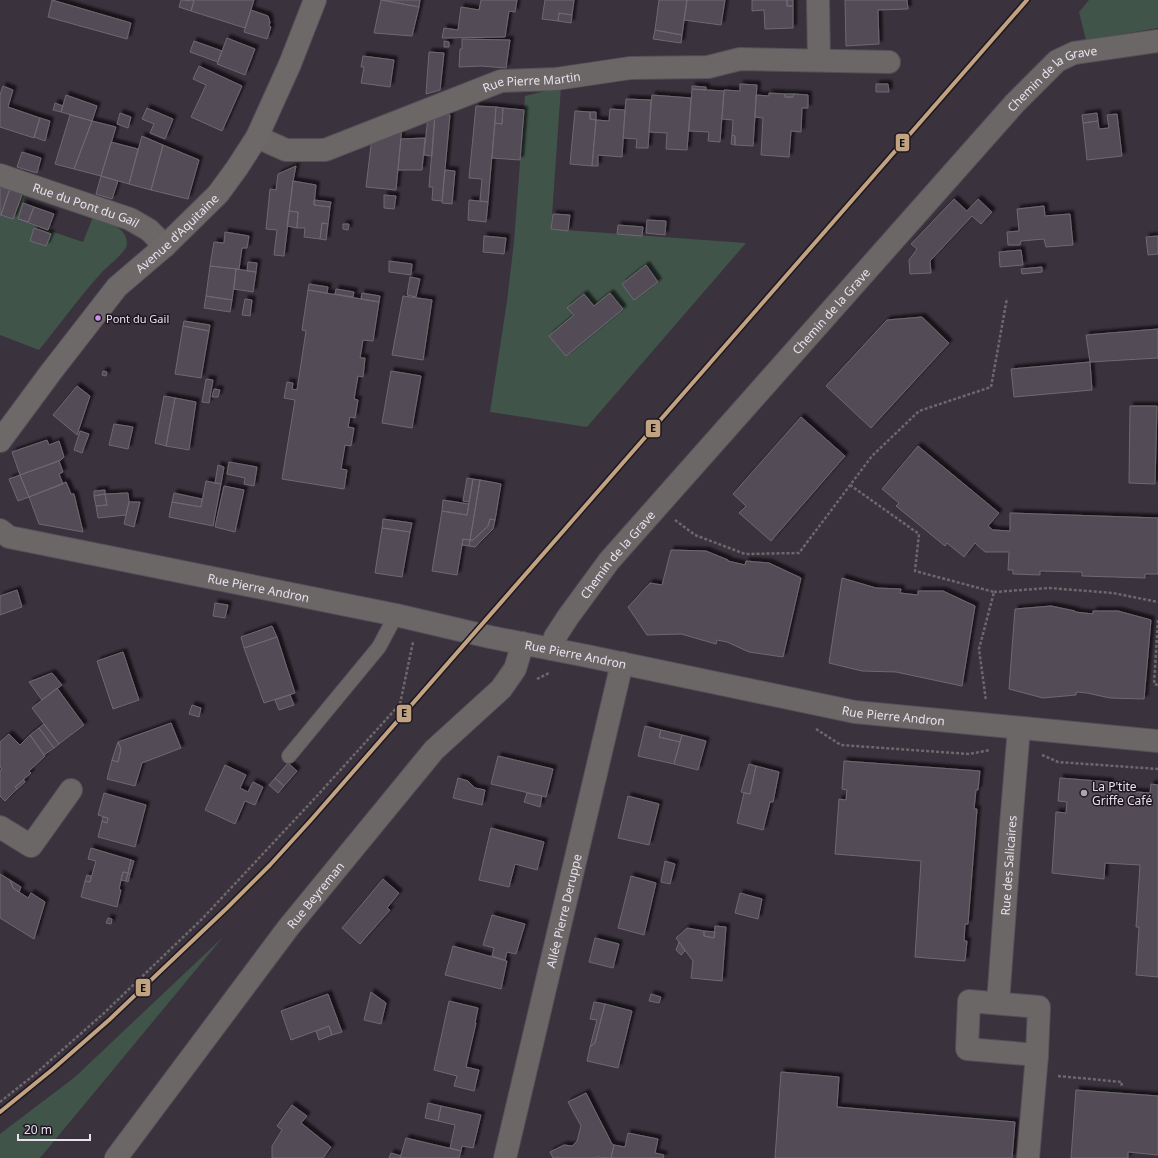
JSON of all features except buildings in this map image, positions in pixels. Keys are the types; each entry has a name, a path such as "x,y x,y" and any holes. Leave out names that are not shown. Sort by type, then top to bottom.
{"street":[{"name":"Avenue d'Aquitaine","path":"0,441 51,372 118,287 165,246 218,194 237,168 257,137 290,64 315,0"},
{"path":"818,0 819,60"},
{"name":"Chemin de la Grave","path":"552,649 555,638 568,616 609,561 1010,108 1057,61 1074,53 1158,41"},
{"name":"Rue Pierre Martin","path":"257,137 286,150 325,150 501,81 556,79 630,68 708,67 740,59 889,62"},
{"name":"Rue du Pont du Gail","path":"0,175 130,219 150,230 165,246"},
{"name":"Rue Pierre Andron","path":"0,530 9,536 855,712 1158,741"},
{"name":"Rue Beyreman","path":"116,1158 298,916 434,750 501,689 515,669 522,643"},
{"name":"Allée Pierre Deruppe","path":"505,1158 622,663"},
{"name":"Rue des Salicaires","path":"998,1003 1019,728"},
{"path":"0,827 31,846 71,790"},
{"path":"1028,1158 1037,1055 1040,1007 969,1000 967,1049 1037,1055"}],"lane":[{"path":"289,756 379,647 396,616"}],"path":[{"path":"658,506 695,535 745,554 799,552 872,456 919,411 991,387 1008,298"},
{"path":"850,485 919,534 915,571 994,592 1049,588 1113,594 1158,602"},
{"path":"990,726 979,649 994,592"},
{"path":"0,1102 34,1075 104,1014 202,919 316,797 400,704 418,620"},
{"path":"1158,620 1154,684 1158,685"}],"green space":[{"path":"1089,0 1158,0 1158,28 1086,40 1079,12"},
{"path":"561,87 551,229 746,243 587,427 490,412 507,301 514,242 525,96"},
{"path":"0,185 26,193 18,220 83,242 93,217 110,223 120,229 126,238 127,244 124,250 103,271 78,300 39,350 0,335"},
{"path":"223,937 40,1158 0,1158 0,1134 75,1077"}],"transit line":[{"name":"E","path":"0,1112 53,1069 109,1020 270,865 311,820 1027,0"}],"place":[{"name":"Pont du Gail","path":"98,318"},
{"name":"La P'tite Griffe Café","path":"1084,793"}]}
